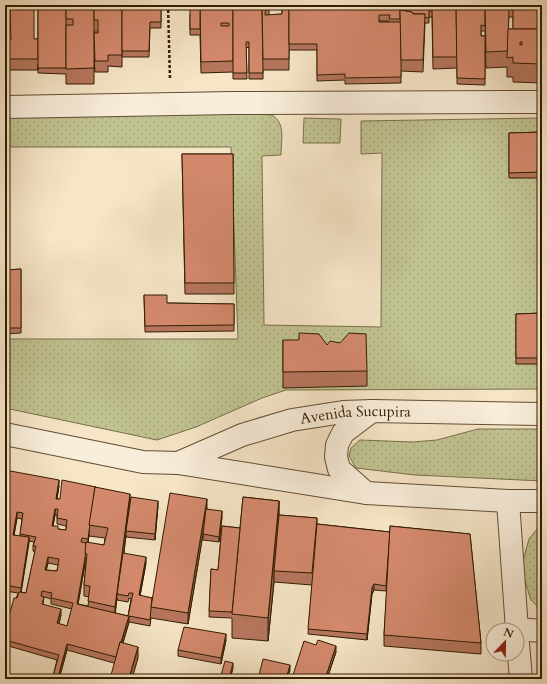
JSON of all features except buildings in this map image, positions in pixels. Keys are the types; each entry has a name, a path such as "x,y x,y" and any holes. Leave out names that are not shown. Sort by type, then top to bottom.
{"street":[{"path":"5,107 171,104 542,102"},
{"path":"366,493 339,469 336,457 337,445 343,433 372,411"},
{"name":"Avenida Sucupira","path":"178,463 242,435 292,420 343,412 372,411 542,414"},
{"name":"Avenida Sucupira","path":"5,434 143,462 178,463 366,493 508,501 542,501"},
{"path":"508,501 516,622"},
{"path":"525,630 542,631"},
{"path":"520,662 521,679"}],"path":[{"path":"168,5 171,104"}],"green space":[{"path":"230,113 272,115 279,123 282,132 281,155 262,156 264,325 381,327 382,153 361,154 361,121 542,118 542,389 286,390 262,398 196,427 157,440 5,408 5,339 238,339 231,147 5,147 5,117"},
{"path":"304,118 341,119 340,143 303,143"},
{"path":"478,429 542,429 542,481 415,475 356,468 349,456 351,448 360,440 413,442 437,440"},
{"path":"542,523 542,611 531,600 521,568 529,539"}]}
